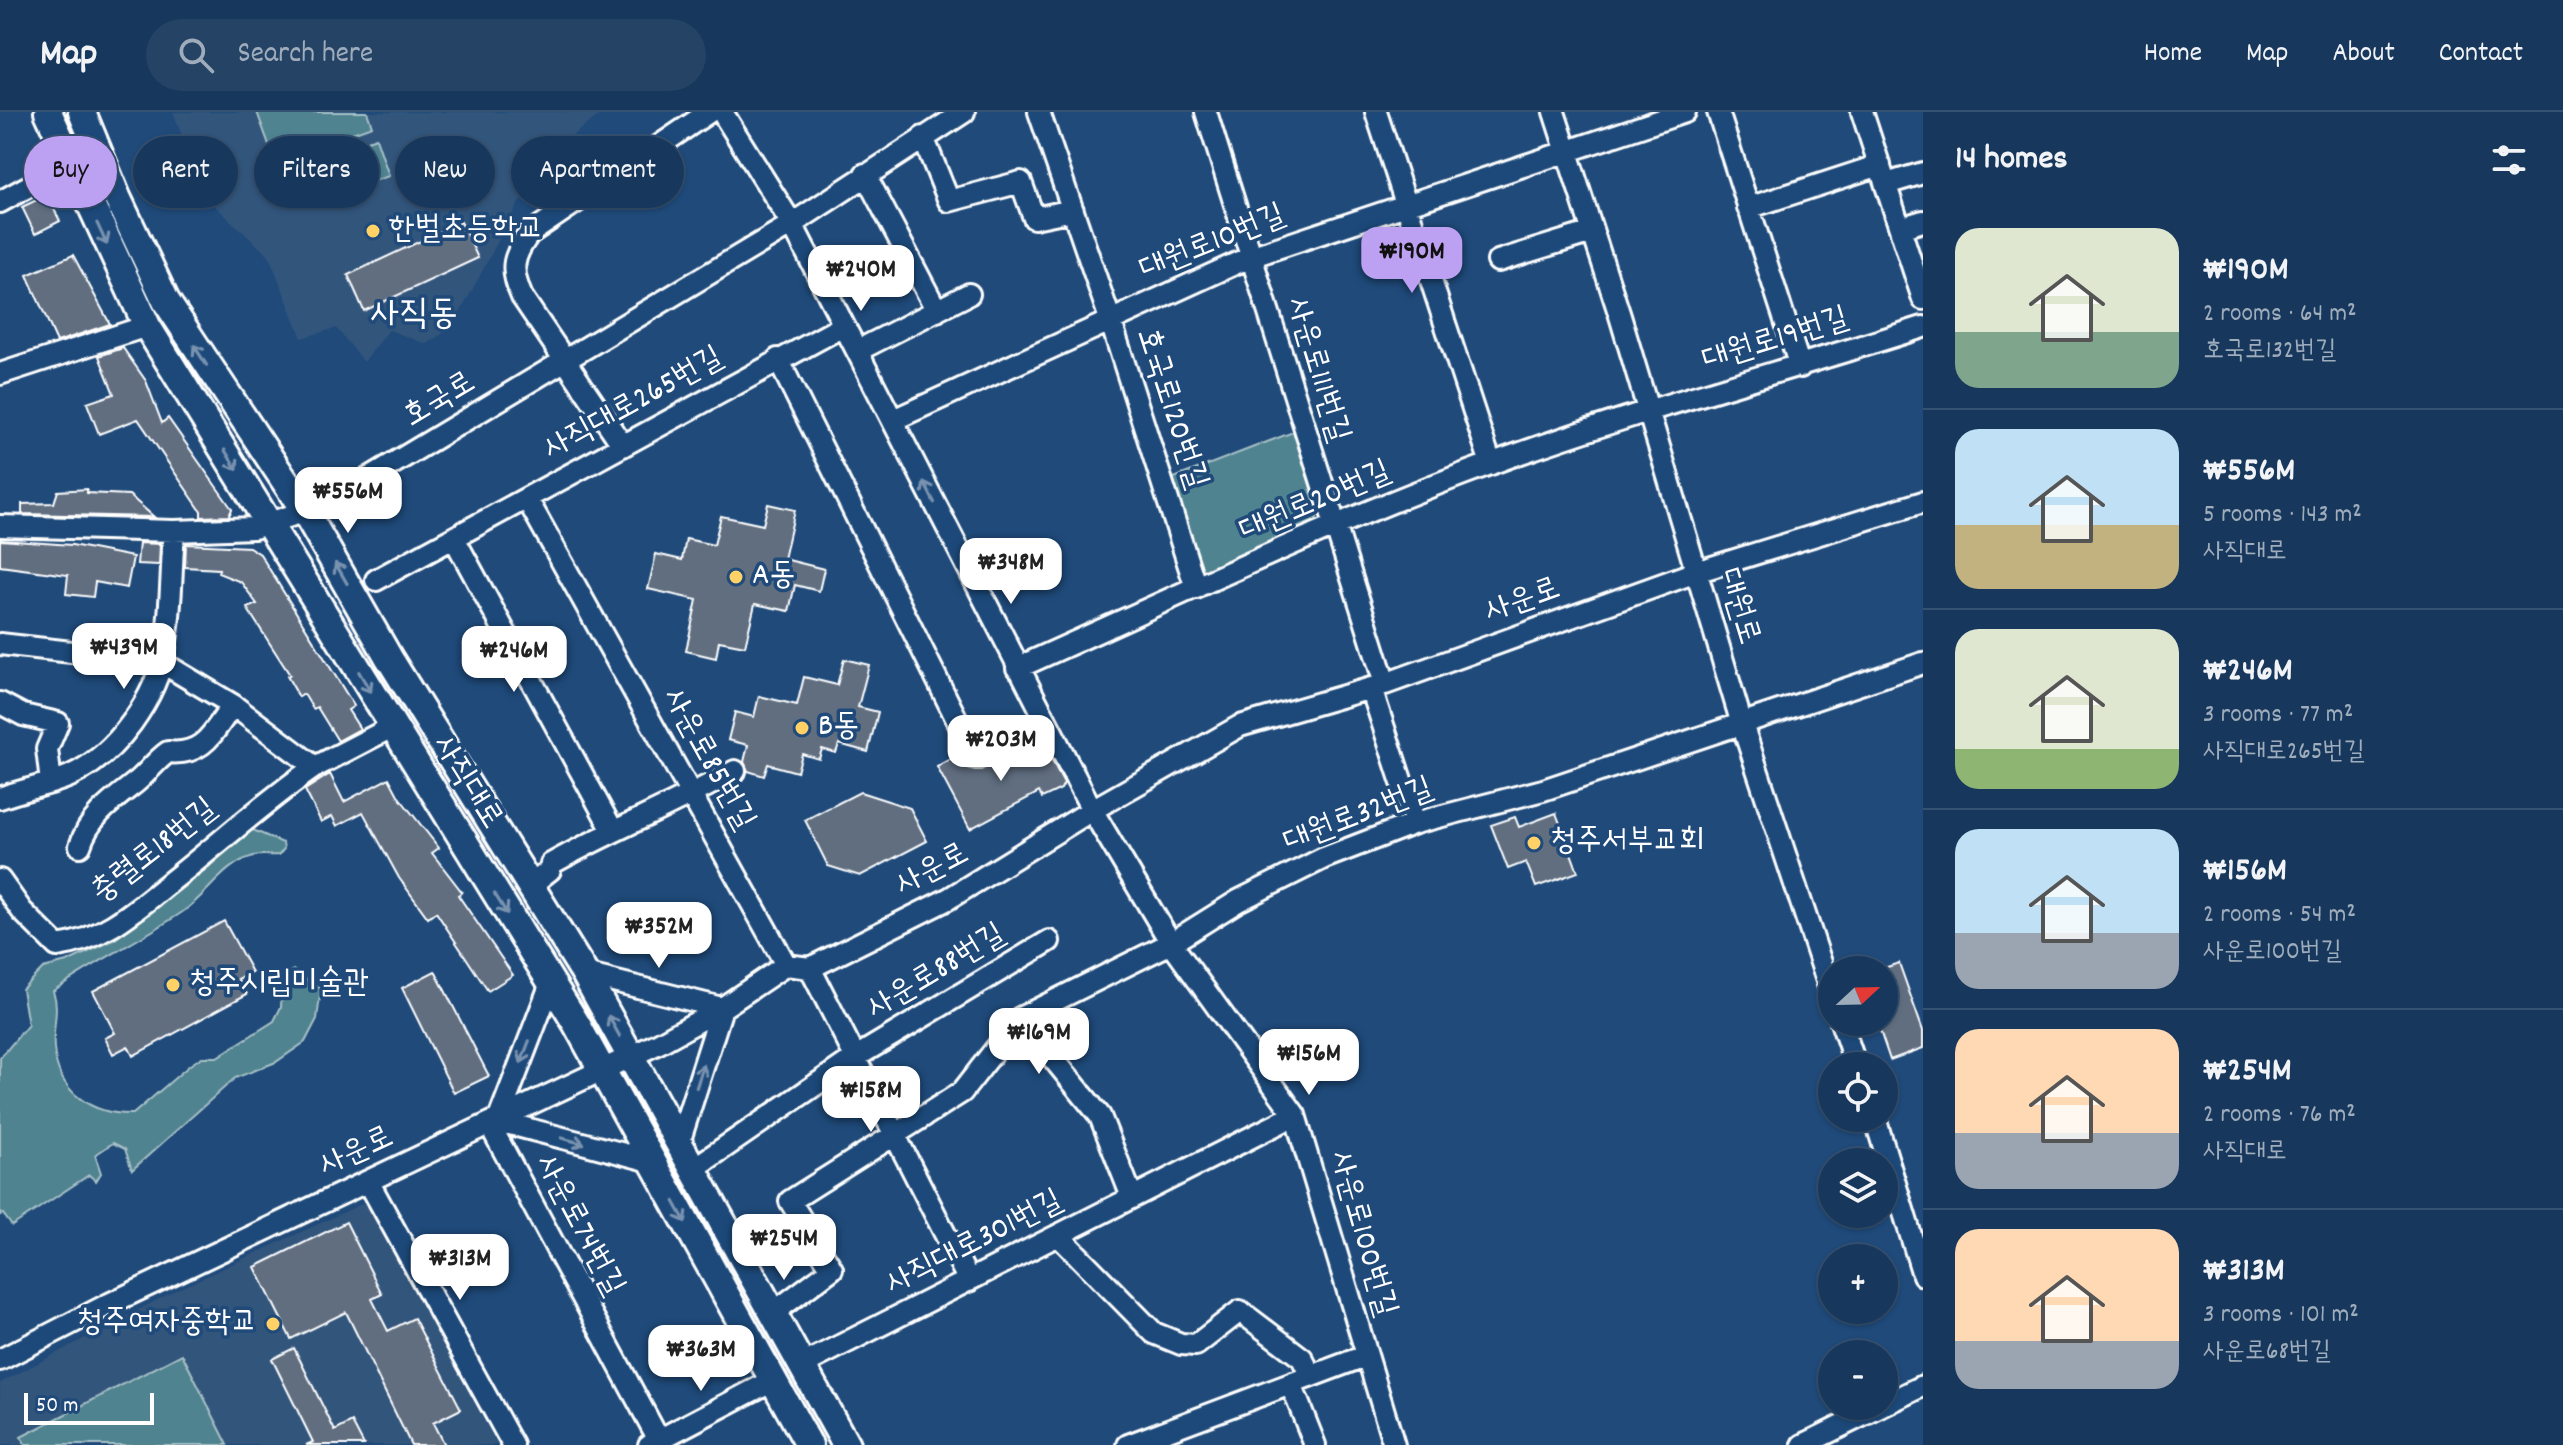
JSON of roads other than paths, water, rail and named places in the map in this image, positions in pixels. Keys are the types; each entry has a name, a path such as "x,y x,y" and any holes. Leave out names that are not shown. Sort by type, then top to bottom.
{"main road":[{"name":"사직대로","path":"48,112 58,136"},
{"name":"사직대로","path":"82,112 117,197 166,301 306,513 389,658 585,974 846,1445"},
{"name":"사직대로","path":"90,208 147,326 551,983 809,1445"}],"street":[{"path":"623,446 522,297 512,275 514,255 529,234 709,112"},
{"name":"사운로100번길","path":"722,112 792,224 1092,810 1171,943 1295,1115 1394,1445"},
{"name":"호국로","path":"0,526 174,531 271,525 306,513 792,224 964,112"},
{"name":"호국로120번길","path":"1039,112 1110,319 1196,588"},
{"name":"사운로111번길","path":"1206,112 1333,525 1415,823"},
{"path":"1376,112 1491,464"},
{"name":"대원로","path":"1554,112 1741,721 1819,956"},
{"name":"대원로10번길","path":"893,420 1250,257 1685,112"},
{"path":"1718,112 1800,367"},
{"path":"1862,112 1923,299"},
{"path":"923,137 949,201 1021,182 1034,218 1073,210"},
{"path":"1748,208 1883,175 1923,173"},
{"path":"865,174 937,311"},
{"path":"0,202 24,189"},
{"path":"1900,228 1923,221"},
{"path":"1498,261 1592,232"},
{"path":"857,351 969,294"},
{"path":"0,374 147,326"},
{"name":"사직대로265번길","path":"376,580 843,326"},
{"name":"대원로19번길","path":"1645,411 1800,367 1923,327"},
{"path":"778,359 976,758 1046,723"},
{"name":"대원로20번길","path":"1017,668 1333,525 1491,464 1645,411"},
{"name":"사운로85번길","path":"527,499 786,965"},
{"name":"사운로","path":"810,968 948,899 1092,810 1240,726 1378,686 1696,572 1923,502"},
{"path":"0,798 51,783 94,762 128,728 161,662 174,531"},
{"path":"454,538 612,829"},
{"path":"0,644 161,662 233,705 315,767"},
{"name":"대원로32번길","path":"895,1132 962,1092 1020,1018 1171,943 1238,901 1324,858 1415,823 1543,790 1741,721 1923,663"},
{"path":"0,703 23,715 58,723 47,749 51,783"},
{"path":"80,846 85,831 114,797 136,782 168,752 187,754 202,745 233,705"},
{"name":"충렬로18번길","path":"0,880 44,936 57,946 73,944 110,927 140,907 275,794 315,767 392,727"},
{"path":"531,885 550,870 551,864 612,829 692,796 735,771"},
{"name":"사운로88번길","path":"856,1057 1049,941"},
{"path":"786,965 810,968"},
{"name":"사운로","path":"0,1360 631,1056 722,1008 786,965"},
{"name":"사운로88번길","path":"810,968 969,1281"},
{"path":"585,974 722,1008 679,1143"},
{"path":"551,983 494,1123 651,1161"},
{"path":"1020,1018 1100,1116 1132,1197"},
{"path":"693,1169 856,1057"},
{"name":"사직대로301번길","path":"802,1365 1295,1115"},
{"name":"사운로74번길","path":"494,1123 654,1442"},
{"path":"773,1313 832,1269 790,1201 895,1132"},
{"path":"1879,1132 1923,1275"},
{"path":"368,1181 513,1445"},
{"path":"1058,1235 1154,1333 1181,1344 1196,1345 1240,1311 1302,1358 1311,1376"},
{"path":"1128,1445 1365,1356"},
{"path":"654,1442 773,1380"},
{"path":"1291,1384 1315,1445"},
{"path":"1898,1398 1923,1386"},
{"path":"1803,1445 1853,1420"}],"place":[{"name":"한벌초등학교","path":"373,231"},
{"name":"A동","path":"736,577"},
{"name":"B동","path":"802,728"},
{"name":"청주서부교회","path":"1534,843"},
{"name":"청주시립미술관","path":"173,985"},
{"name":"청주여자중학교","path":"273,1324"}],"district":[{"name":"사직동","path":"414,316"}]}
